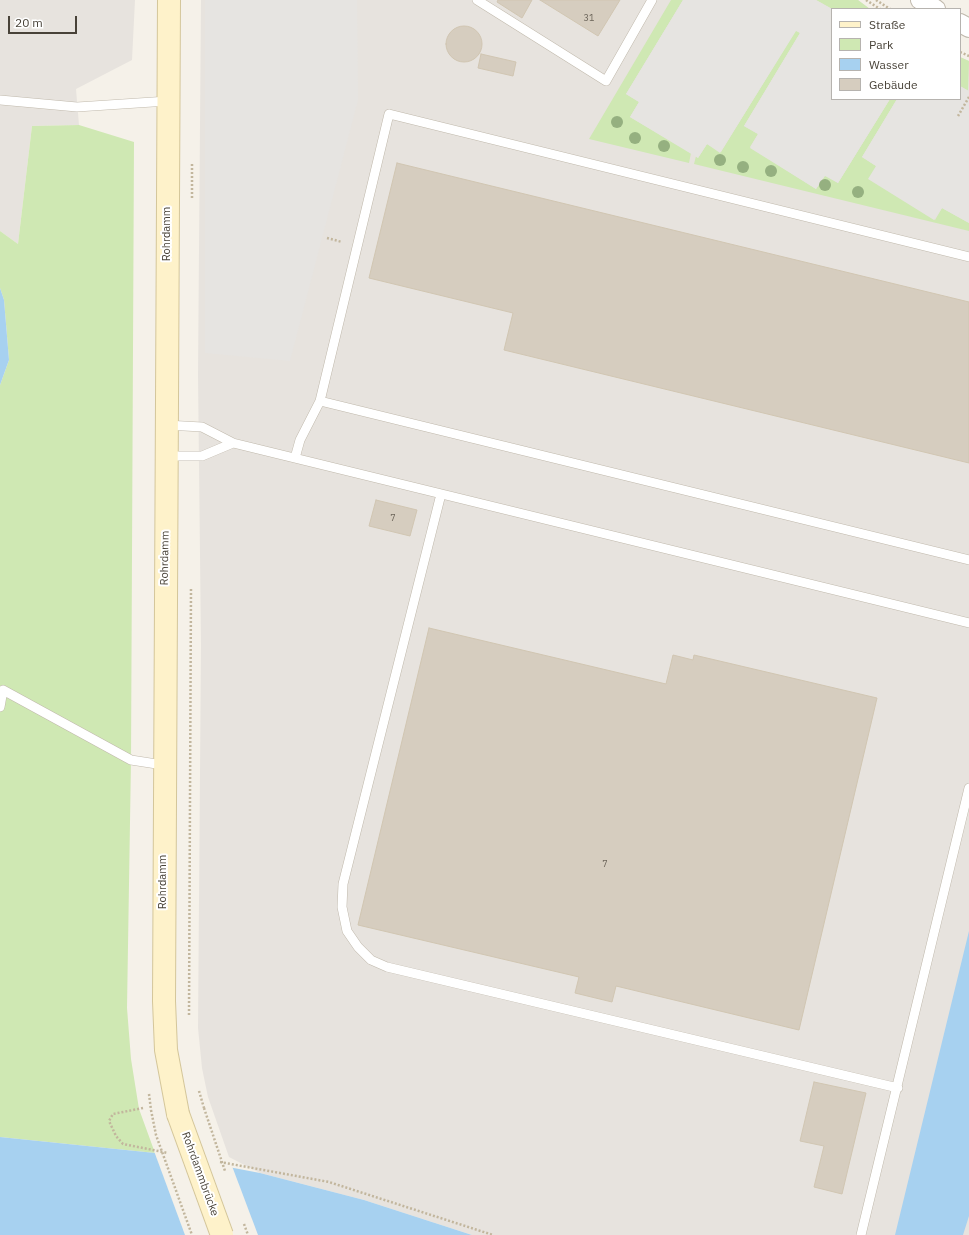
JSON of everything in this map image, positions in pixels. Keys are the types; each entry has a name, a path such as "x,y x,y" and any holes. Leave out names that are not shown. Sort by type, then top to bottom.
{"main road":[{"name":"Rohrdamm","path":"169,0 163,765 164,1001 166,1050 178,1114"},
{"name":"Rohrdammbrücke","path":"178,1114 222,1235"}],"street":[{"path":"920,0 934,8"}],"lane":[{"path":"477,0 606,81 652,0"},
{"path":"0,100 77,108 168,101"},
{"path":"295,458 300,440 320,401 389,114 969,257"},
{"path":"320,401 969,560"},
{"path":"166,426 202,427 233,443 969,623"},
{"path":"166,456 202,456 233,443"},
{"path":"441,494 343,884 342,907 347,931 358,948 371,960 387,968 898,1088"},
{"path":"0,707 3,690 131,760 163,765"},
{"path":"861,1235 898,1088 969,788"}],"path":[{"path":"866,0 878,8"},
{"path":"876,0 888,8"},
{"path":"958,116 969,97"},
{"path":"189,1023 191,586"},
{"path":"198,1086 226,1174"},
{"path":"143,1108 114,1114 109,1121 116,1136 124,1144 176,1155"},
{"path":"151,1110 156,1135 192,1235"},
{"path":"214,1161 329,1182 494,1235"},
{"path":"244,1222 248,1235"}],"shaded area":[{"path":"0,0 135,0 132,60 76,89 79,125 32,126 18,244 0,231"},
{"path":"201,0 858,0 869,8 831,8 831,100 961,100 961,57 969,61 969,1235 472,1235 364,1200 260,1173 229,1157 208,1097 202,1068 198,1028 201,645 198,375"},
{"path":"205,0 357,0 358,100 290,361 205,353"},
{"path":"683,0 816,0 831,8 831,100 889,100 838,183 825,176 816,189 750,148 758,134 744,126 800,33 796,31 720,153 707,144 698,158 630,117 639,102 626,94"},
{"path":"961,87 969,91 969,223 942,208 934,220 868,179 876,166 862,157 896,100 961,100"}],"green space":[{"path":"671,0 683,0 626,94 639,102 630,117 691,153 689,163 589,139"},
{"path":"816,0 858,0 869,8 831,8"},
{"path":"796,30 800,33 744,126 758,134 750,147 816,189 825,175 838,183 889,100 896,100 862,157 876,166 935,220 942,208 969,223 969,231 694,164 696,156 698,158 707,144 721,152"},
{"path":"961,57 969,61 968,91 961,87"},
{"path":"79,125 134,142 131,760 127,1008 131,1059 139,1109 155,1153 0,1137 0,385 9,360 4,300 0,288 0,231 18,244 32,126"}],"water":[{"path":"0,288 4,300 9,360 0,385"},
{"path":"969,931 969,1216 963,1235 895,1235"},
{"path":"0,1137 155,1153 260,1173 364,1200 472,1235 0,1235"}],"pier":[{"path":"154,1151 232,1166 258,1235 185,1235"}],"building":[{"path":"498,0 532,0 522,18 497,2"},
{"path":"540,0 620,0 598,36"},
{"path":"464,26 474,29 479,34 482,44 479,54 474,59 464,62 454,59 449,54 446,44 449,34 454,29"},
{"path":"481,54 516,62 513,76 478,68"},
{"path":"397,163 969,302 969,463 504,350 513,313 369,278"},
{"path":"376,500 417,510 410,536 369,526"},
{"path":"429,628 666,684 673,655 693,660 694,655 877,698 799,1030 616,986 612,1002 575,993 579,977 358,925"},
{"path":"814,1082 866,1093 842,1194 814,1187 824,1146 800,1141"}]}
